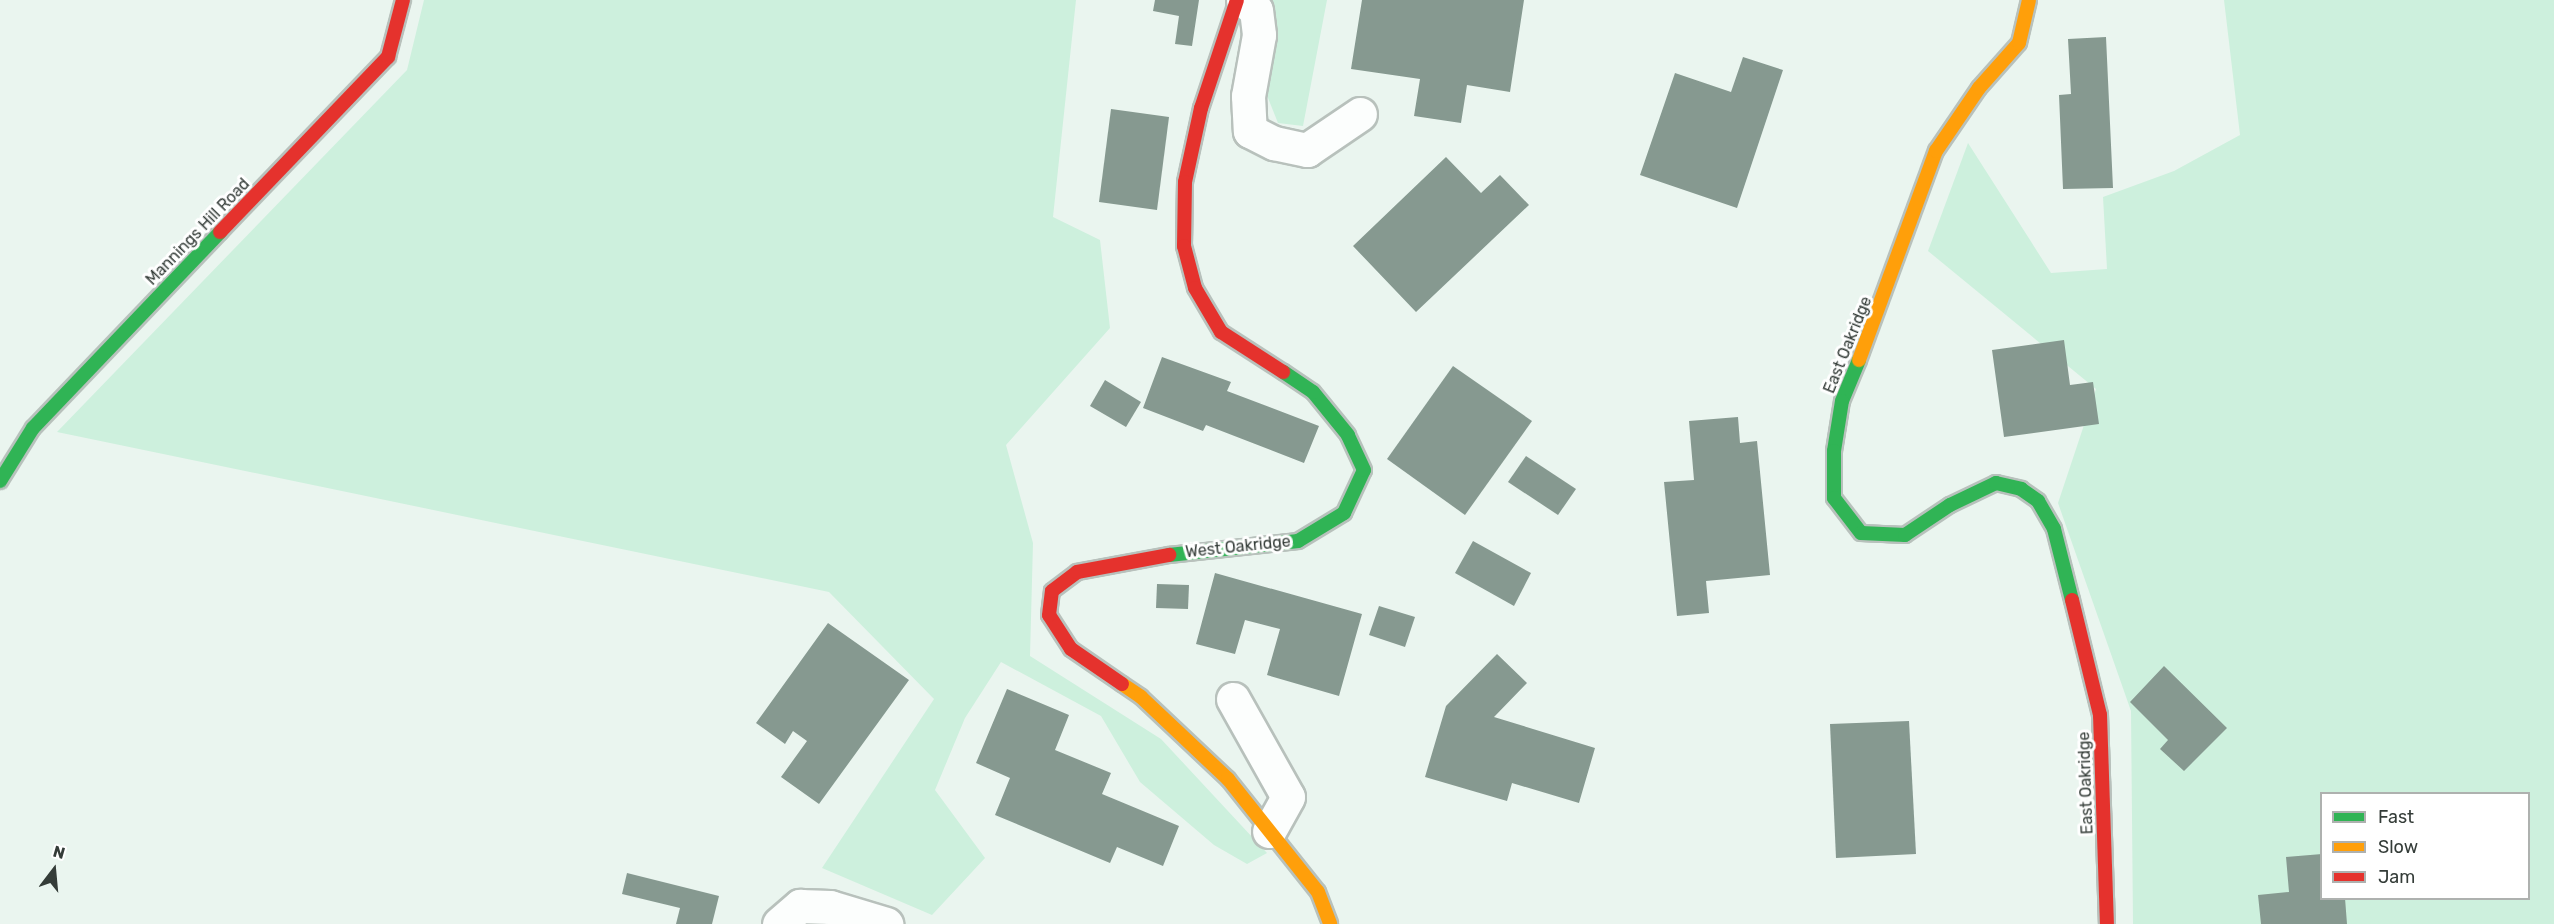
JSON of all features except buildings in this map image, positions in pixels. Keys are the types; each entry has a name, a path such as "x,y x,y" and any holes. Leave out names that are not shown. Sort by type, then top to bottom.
{"street":[{"name":"Mannings Hill Road","path":"0,481 33,428 388,57 403,0"},
{"name":"West Oakridge","path":"1237,0 1201,108 1185,182 1184,246 1195,288 1221,332 1313,392 1348,435 1364,470 1344,513 1298,541 1158,556 1077,572 1052,591 1049,615 1071,649 1140,697 1228,779 1318,892 1330,924"},
{"path":"1243,0 1256,10 1259,35 1248,96 1250,131 1274,143 1307,150 1360,114"},
{"name":"East Oakridge","path":"2029,0 2019,42 1979,88 1936,151 1885,296 1842,401 1834,452 1834,498 1861,533 1905,535 1950,505 1996,483 2022,489 2038,501 2054,529 2100,715 2107,924"},
{"path":"1233,699 1288,797 1269,831"},
{"path":"779,924 800,906 830,907 886,924"}],"green space":[{"path":"424,0 1076,0 1053,217 1100,240 1110,328 1006,445 1033,543 1030,656 1161,739 1267,853 1247,864 1214,845 1140,782 1101,716 1001,662 965,718 935,790 985,858 932,915 822,868 934,699 829,592 57,432 407,70"},
{"path":"1264,0 1327,0 1303,126 1278,123 1266,93 1275,15"},
{"path":"2224,0 2554,0 2554,924 2133,924 2131,711 2058,503 2096,389 1928,251 1968,143 2051,273 2107,269 2103,197 2174,171 2240,135"}],"traffic: fast":[{"path":"0,481 33,428 220,232"},
{"path":"1859,360 1842,401 1834,451 1834,498 1861,533 1905,535 1950,505 1996,483 2021,489 2038,501 2054,529 2072,600"},
{"path":"1169,555 1298,541 1344,513 1364,470 1348,435 1313,392 1283,372"}],"traffic: slow":[{"path":"1859,360 1936,151 1979,88 2019,43 2029,0"},
{"path":"1122,684 1141,697 1228,779 1318,892 1330,924"}],"traffic: jam":[{"path":"220,232 388,57 403,0"},
{"path":"1237,0 1201,108 1185,182 1184,246 1195,288 1221,332 1283,372"},
{"path":"1122,684 1071,649 1049,615 1052,591 1077,572 1169,555"},
{"path":"2072,600 2100,715 2107,924"}]}
